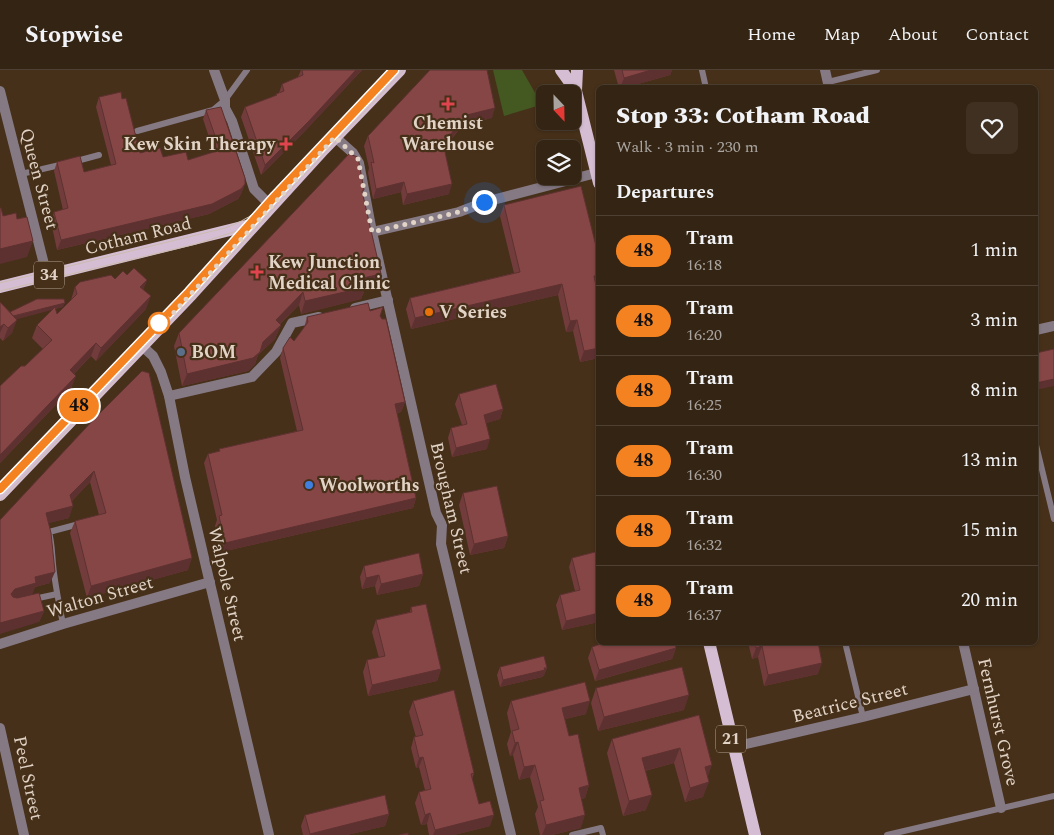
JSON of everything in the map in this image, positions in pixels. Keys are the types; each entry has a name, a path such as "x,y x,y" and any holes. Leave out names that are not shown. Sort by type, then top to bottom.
{"main road":[{"path":"553,70 569,85"},
{"path":"561,70 572,85"},
{"path":"576,85 577,70"},
{"path":"0,495 218,265 397,71"},
{"path":"581,111 596,170"},
{"name":"Cotham Road","path":"0,287 254,224"},
{"name":"21","path":"710,645 755,835"}],"street":[{"path":"214,70 225,100 225,108 232,122 254,189 271,206"},
{"path":"825,70 828,85"},
{"name":"Queen Street","path":"0,91 47,276"},
{"name":"Brougham Street","path":"335,137 358,159 388,300 389,322 436,513 442,525 441,544 511,835"},
{"path":"372,232 459,212 484,202 596,178"},
{"path":"347,310 388,300"},
{"path":"169,396 252,378 276,352 292,323 329,314"},
{"path":"1038,330 1054,326"},
{"name":"Walpole Street","path":"142,346 153,356 169,396 268,835"},
{"name":"Walton Street","path":"0,644 210,582"},
{"name":"Fernhurst Grove","path":"964,645 1001,808"},
{"name":"Beatrice Street","path":"733,747 974,689"},
{"name":"Peel Street","path":"0,728 24,835"}],"lane":[{"path":"137,131 209,112 225,100 247,70"},
{"path":"569,70 574,85"},
{"path":"702,70 705,85"},
{"path":"828,85 876,70"},
{"path":"21,174 100,155"},
{"path":"1038,454 1054,519"},
{"path":"64,624 57,594 49,532 79,524"},
{"path":"30,600 57,594"},
{"path":"846,645 863,717"},
{"path":"887,835 1054,796"},
{"path":"572,835 601,828 603,835"}],"green space":[{"path":"493,70 522,70 536,94 536,106 504,116"}],"building":[{"path":"302,70 356,70 265,165 245,107 284,91 282,84 303,75"},
{"path":"430,70 487,70 495,108 467,115 443,143 452,184 407,194 404,182 376,189 371,162 374,163 368,136"},
{"path":"622,70 651,70 624,78"},
{"path":"121,92 122,99 126,98 140,153 160,148 163,157 186,152 188,160 220,150 206,110 221,107 245,178 245,184 241,189 212,204 61,240 54,212 68,208 57,162 80,156 84,172 116,164 99,97"},
{"path":"349,154 358,157 364,190 362,191 381,274 363,278 366,287 305,301 303,292 276,320 281,325 263,342 260,352 253,358 187,374 179,333"},
{"path":"581,186 596,246 596,276 594,276 596,286 596,349 584,351 577,320 570,321 562,284 415,318 410,298 520,272 504,205"},
{"path":"0,208 3,216 16,213 17,219 27,217 33,241 0,249"},
{"path":"134,268 147,280 140,287 151,296 101,348 96,343 70,370 76,376 0,455 0,386 21,366 25,366 52,340 37,325 55,307 57,314 77,294 75,287 80,282 111,275 115,279 123,271 127,275"},
{"path":"37,299 64,299 65,303 13,316 10,312"},
{"path":"0,302 17,320 8,328 4,324 0,327"},
{"path":"368,303 370,311 383,307 380,316 382,319 386,319 405,402 395,404 416,498 225,543 219,516 222,515 208,454 220,451 219,449 303,430 283,348 290,337 294,341 308,322 307,317"},
{"path":"1054,349 1054,379 1038,383 1038,353"},
{"path":"142,371 149,373 192,558 91,586 75,521 106,513 94,471 70,495 73,506 46,513 51,533 55,572 35,577 36,583 15,589 11,594 17,598 39,593 44,611 0,623 0,520 96,417"},
{"path":"496,384 503,409 484,415 490,439 456,448 451,428 467,424 459,394"},
{"path":"497,486 508,536 474,544 463,493"},
{"path":"596,552 596,614 566,621 560,595 580,590 572,558"},
{"path":"419,553 423,574 381,584 379,575 366,578 364,566"},
{"path":"426,604 441,669 372,685 367,660 385,656 376,620 412,612 411,607"},
{"path":"598,645 676,645 676,648 599,670 592,647"},
{"path":"756,645 819,645 822,663 768,675 762,646 756,648"},
{"path":"544,656 547,668 544,668 545,670 503,680 500,667"},
{"path":"682,667 689,695 604,717 596,688"},
{"path":"585,682 590,701 562,708 569,736 578,734 589,785 579,788 585,815 546,825 540,801 544,800 535,765 524,767 518,742 515,743 512,731 519,729 511,701"},
{"path":"454,690 474,773 471,774 479,804 490,801 494,815 435,830 430,813 425,815 419,792 431,789 423,757 419,758 414,737 423,735 413,701"},
{"path":"699,715 712,765 705,767 709,782 690,788 680,748 642,758 652,795 629,801 612,739"},
{"path":"385,795 389,814 310,834 305,815"}],"tram line":[{"name":"48","path":"0,489 189,292 275,196 394,70"},
{"path":"0,501 194,297 293,187 404,70"},
{"path":"0,283 225,228 256,212 281,190"},
{"path":"225,252 258,215"},
{"path":"0,291 196,244 243,229"},
{"path":"0,489 212,267"}],"place":[{"name":"Chemist Warehouse","path":"448,104"},
{"name":"Kew Skin Therapy","path":"286,144"},
{"name":"Kew Junction Medical Clinic","path":"257,272"},
{"name":"V Series","path":"429,312"},
{"name":"BOM","path":"181,352"},
{"name":"Woolworths","path":"309,485"}],"route":[{"path":"159,323 156,332 335,137 354,153 358,159 372,232 459,212 484,202"}]}
